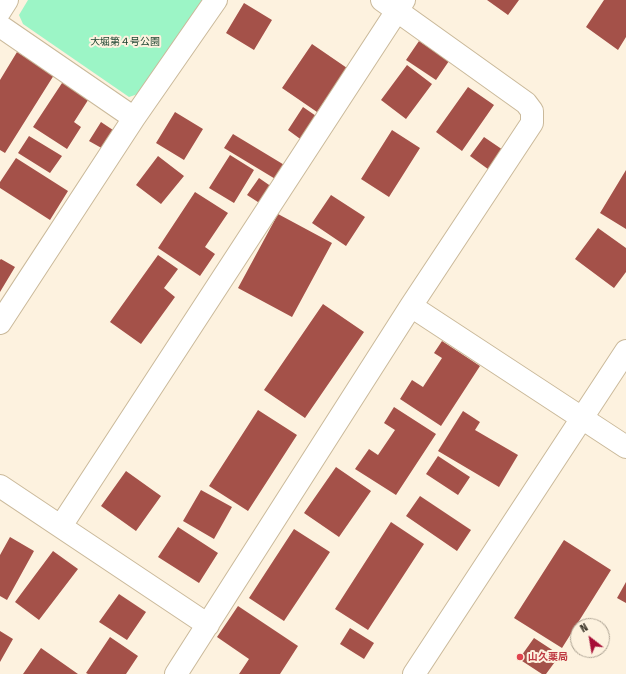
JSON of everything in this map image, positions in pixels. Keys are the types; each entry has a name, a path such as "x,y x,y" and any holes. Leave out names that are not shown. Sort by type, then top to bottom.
{"street":[{"path":"0,11 7,0"},
{"path":"0,323 134,118 216,0"},
{"path":"61,526 394,4 526,103 532,111 532,123 411,306 176,674"},
{"path":"0,26 134,118"},
{"path":"411,306 626,447"},
{"path":"414,674 626,351"},
{"path":"0,486 208,625"}],"green space":[{"name":"大堀第４号公園","path":"28,0 205,0 141,93 129,97 23,24 19,15"}],"building":[{"path":"487,0 519,0 508,15"},
{"path":"604,0 626,0 626,37 618,50 586,27"},
{"path":"244,3 272,20 254,50 226,33"},
{"path":"419,41 449,61 436,80 406,60"},
{"path":"312,44 347,68 317,112 282,88"},
{"path":"17,52 54,75 5,153 0,150 0,80"},
{"path":"407,65 432,84 406,119 381,100"},
{"path":"64,80 90,97 74,122 81,127 67,149 33,127"},
{"path":"468,87 494,105 462,151 436,132"},
{"path":"303,107 319,118 303,141 288,130"},
{"path":"175,112 203,129 184,160 156,143"},
{"path":"101,122 116,132 105,150 89,141"},
{"path":"392,130 420,148 389,197 361,179"},
{"path":"233,134 286,166 277,180 224,148"},
{"path":"29,136 62,156 50,173 18,153"},
{"path":"484,137 506,152 492,172 470,156"},
{"path":"230,155 254,170 234,203 209,188"},
{"path":"158,156 184,176 161,204 136,185"},
{"path":"16,158 68,191 50,220 0,188 0,182"},
{"path":"626,170 626,229 600,213"},
{"path":"259,178 272,187 261,204 247,195"},
{"path":"195,192 228,213 205,247 215,254 200,276 158,248"},
{"path":"331,195 365,217 346,246 312,223"},
{"path":"278,214 332,243 292,317 238,288"},
{"path":"598,228 626,248 626,272 614,288 575,259"},
{"path":"158,255 178,269 164,288 175,297 141,344 110,322"},
{"path":"1,259 15,267 0,292 0,260"},
{"path":"323,304 364,332 305,418 264,390"},
{"path":"442,341 480,366 441,426 400,399 412,380 423,387 442,358 434,353"},
{"path":"394,407 436,434 396,495 355,469 369,449 378,455 395,430 384,423"},
{"path":"258,410 297,435 248,511 209,486"},
{"path":"463,411 480,422 475,430 518,455 499,487 438,451"},
{"path":"438,456 470,477 458,495 426,474"},
{"path":"336,467 371,491 339,537 304,513"},
{"path":"126,471 161,496 136,531 101,506"},
{"path":"201,490 232,507 214,539 183,521"},
{"path":"420,496 471,530 457,551 406,516"},
{"path":"391,522 424,544 368,630 335,609"},
{"path":"178,527 218,553 199,583 158,557"},
{"path":"294,529 330,552 284,621 249,598"},
{"path":"10,537 34,551 7,600 0,596 0,555"},
{"path":"564,540 611,570 581,618 570,618 570,635 562,648 514,618"},
{"path":"53,551 78,569 39,620 15,602"},
{"path":"626,582 626,603 617,598"},
{"path":"119,594 146,612 127,640 99,622"},
{"path":"238,606 298,646 280,674 239,674 249,659 217,637"},
{"path":"350,628 374,643 364,659 340,644"},
{"path":"0,631 13,639 0,662"},
{"path":"110,637 138,656 126,674 86,673"},
{"path":"534,638 560,655 546,674 542,674 519,659"},
{"path":"41,648 78,674 23,674"}],"place":[{"name":"山久薬局","path":"520,657"}]}
